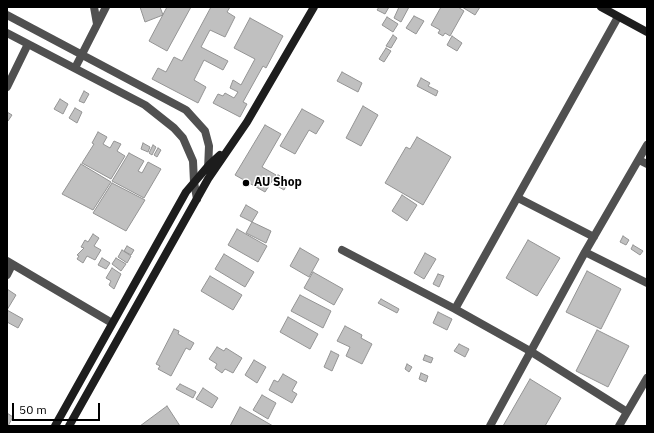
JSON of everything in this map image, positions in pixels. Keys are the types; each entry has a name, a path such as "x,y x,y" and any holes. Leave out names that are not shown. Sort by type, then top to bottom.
{"street":[{"path":"94,7 97,24"},
{"path":"75,68 106,7"},
{"path":"69,426 208,179 247,122 314,7"},
{"path":"601,7 647,32"},
{"path":"7,15 186,110 205,131 208,146 208,179"},
{"path":"455,309 618,17"},
{"path":"7,32 145,105 174,128 183,138 193,162 194,182 197,198"},
{"path":"7,87 28,44"},
{"path":"490,426 585,252 647,146"},
{"path":"55,426 159,237 186,192 209,165 227,150"},
{"path":"639,160 647,164"},
{"path":"518,198 594,237"},
{"path":"159,237 172,244"},
{"path":"342,250 455,309 530,351 627,412"},
{"path":"585,252 647,283"},
{"path":"7,274 9,263 112,322"},
{"path":"619,426 647,378"}],"building":[{"path":"140,7 160,7 163,15 145,22"},
{"path":"167,7 191,7 167,51 149,41"},
{"path":"211,7 230,7 227,12 235,17 225,37 210,30 201,47 228,61 223,70 204,60 194,80 206,87 198,103 152,79 158,68 166,72 174,57 182,61"},
{"path":"379,7 389,7 385,14 377,10"},
{"path":"399,7 409,7 401,22 394,18"},
{"path":"441,7 458,7 464,11 450,36 445,33 443,36 438,33 440,30 431,25"},
{"path":"462,7 480,7 475,15"},
{"path":"414,16 424,21 416,34 406,28"},
{"path":"387,17 398,24 393,32 382,25"},
{"path":"250,18 283,36 266,68 263,66 243,102 247,104 240,117 213,103 218,94 223,96 225,93 234,98 238,92 230,88 233,80 241,85 255,59 234,48"},
{"path":"393,35 397,38 391,48 386,46"},
{"path":"452,36 462,43 457,51 447,45"},
{"path":"386,48 391,51 384,62 379,59"},
{"path":"342,72 362,83 358,92 337,81"},
{"path":"421,78 430,83 428,86 438,91 436,96 417,86"},
{"path":"84,91 89,94 84,103 79,101"},
{"path":"60,99 68,104 63,114 54,109"},
{"path":"363,106 378,115 361,146 346,138"},
{"path":"75,108 82,112 77,123 69,118"},
{"path":"302,109 324,121 316,134 309,130 295,154 280,146"},
{"path":"7,112 12,115 8,121 7,120"},
{"path":"265,125 281,134 262,167 276,175 265,192 235,175"},
{"path":"98,132 107,137 103,144 110,148 114,141 121,144 117,151 125,156 111,179 82,163 94,144 92,143"},
{"path":"417,137 451,157 423,205 385,183 406,147 410,149"},
{"path":"143,143 150,147 148,152 141,149"},
{"path":"153,145 156,147 152,155 149,153"},
{"path":"158,148 161,150 157,157 154,155"},
{"path":"129,153 144,161 138,171 142,173 148,162 161,169 144,198 112,181"},
{"path":"81,164 111,182 93,210 62,194"},
{"path":"278,175 289,180 284,190 274,184"},
{"path":"112,183 145,200 126,231 93,213"},
{"path":"402,195 417,205 407,221 392,211"},
{"path":"246,205 258,212 252,222 240,216"},
{"path":"252,222 271,231 266,243 246,233"},
{"path":"237,229 267,246 258,262 228,245"},
{"path":"93,234 99,238 94,246 101,250 95,260 87,256 83,263 77,259 79,256 77,255 84,248 81,247 85,240 88,242"},
{"path":"623,236 629,240 626,245 620,242"},
{"path":"528,240 560,258 537,296 506,278"},
{"path":"633,245 643,251 640,255 631,249"},
{"path":"127,246 134,250 131,255 124,251"},
{"path":"300,248 319,259 309,277 290,266"},
{"path":"122,250 131,256 127,263 118,257"},
{"path":"425,253 436,259 424,279 414,273"},
{"path":"224,254 254,272 245,287 215,269"},
{"path":"102,258 110,263 106,269 98,265"},
{"path":"116,258 126,264 121,271 112,264"},
{"path":"112,268 121,274 114,289 109,285 111,281 106,278"},
{"path":"587,271 621,289 601,329 566,312"},
{"path":"313,272 343,289 334,305 304,288"},
{"path":"438,274 444,276 439,287 433,284"},
{"path":"210,276 242,295 233,310 201,291"},
{"path":"7,289 16,295 7,310"},
{"path":"300,295 331,311 323,328 291,311"},
{"path":"381,299 399,309 397,313 378,303"},
{"path":"7,310 23,319 18,328 7,322"},
{"path":"438,312 452,319 447,330 433,323"},
{"path":"288,317 318,334 310,349 280,332"},
{"path":"345,326 362,335 361,338 372,344 362,364 346,356 350,347 337,341"},
{"path":"174,329 179,331 178,334 194,343 190,350 186,348 171,376 158,369 160,366 156,364"},
{"path":"597,330 629,346 608,387 576,371"},
{"path":"459,344 469,349 465,357 454,351"},
{"path":"217,347 224,351 226,348 242,358 233,373 225,369 222,373 215,368 217,364 209,359"},
{"path":"331,351 339,355 332,371 324,367"},
{"path":"425,355 433,358 431,363 423,360"},
{"path":"254,360 266,367 257,383 245,375"},
{"path":"407,364 412,367 409,372 405,369"},
{"path":"421,373 428,376 426,382 419,379"},
{"path":"283,374 297,382 292,391 297,394 292,403 269,390 274,380 278,382"},
{"path":"530,379 561,398 545,426 503,426"},
{"path":"180,384 196,392 193,398 176,389"},
{"path":"203,388 218,398 212,408 196,399"},
{"path":"262,395 276,403 268,419 253,410"},
{"path":"167,406 180,426 140,426"},
{"path":"240,407 273,426 230,426"},
{"path":"7,413 13,417 8,426 7,426"}],"place":[{"name":"AU Shop","path":"246,183"}]}
